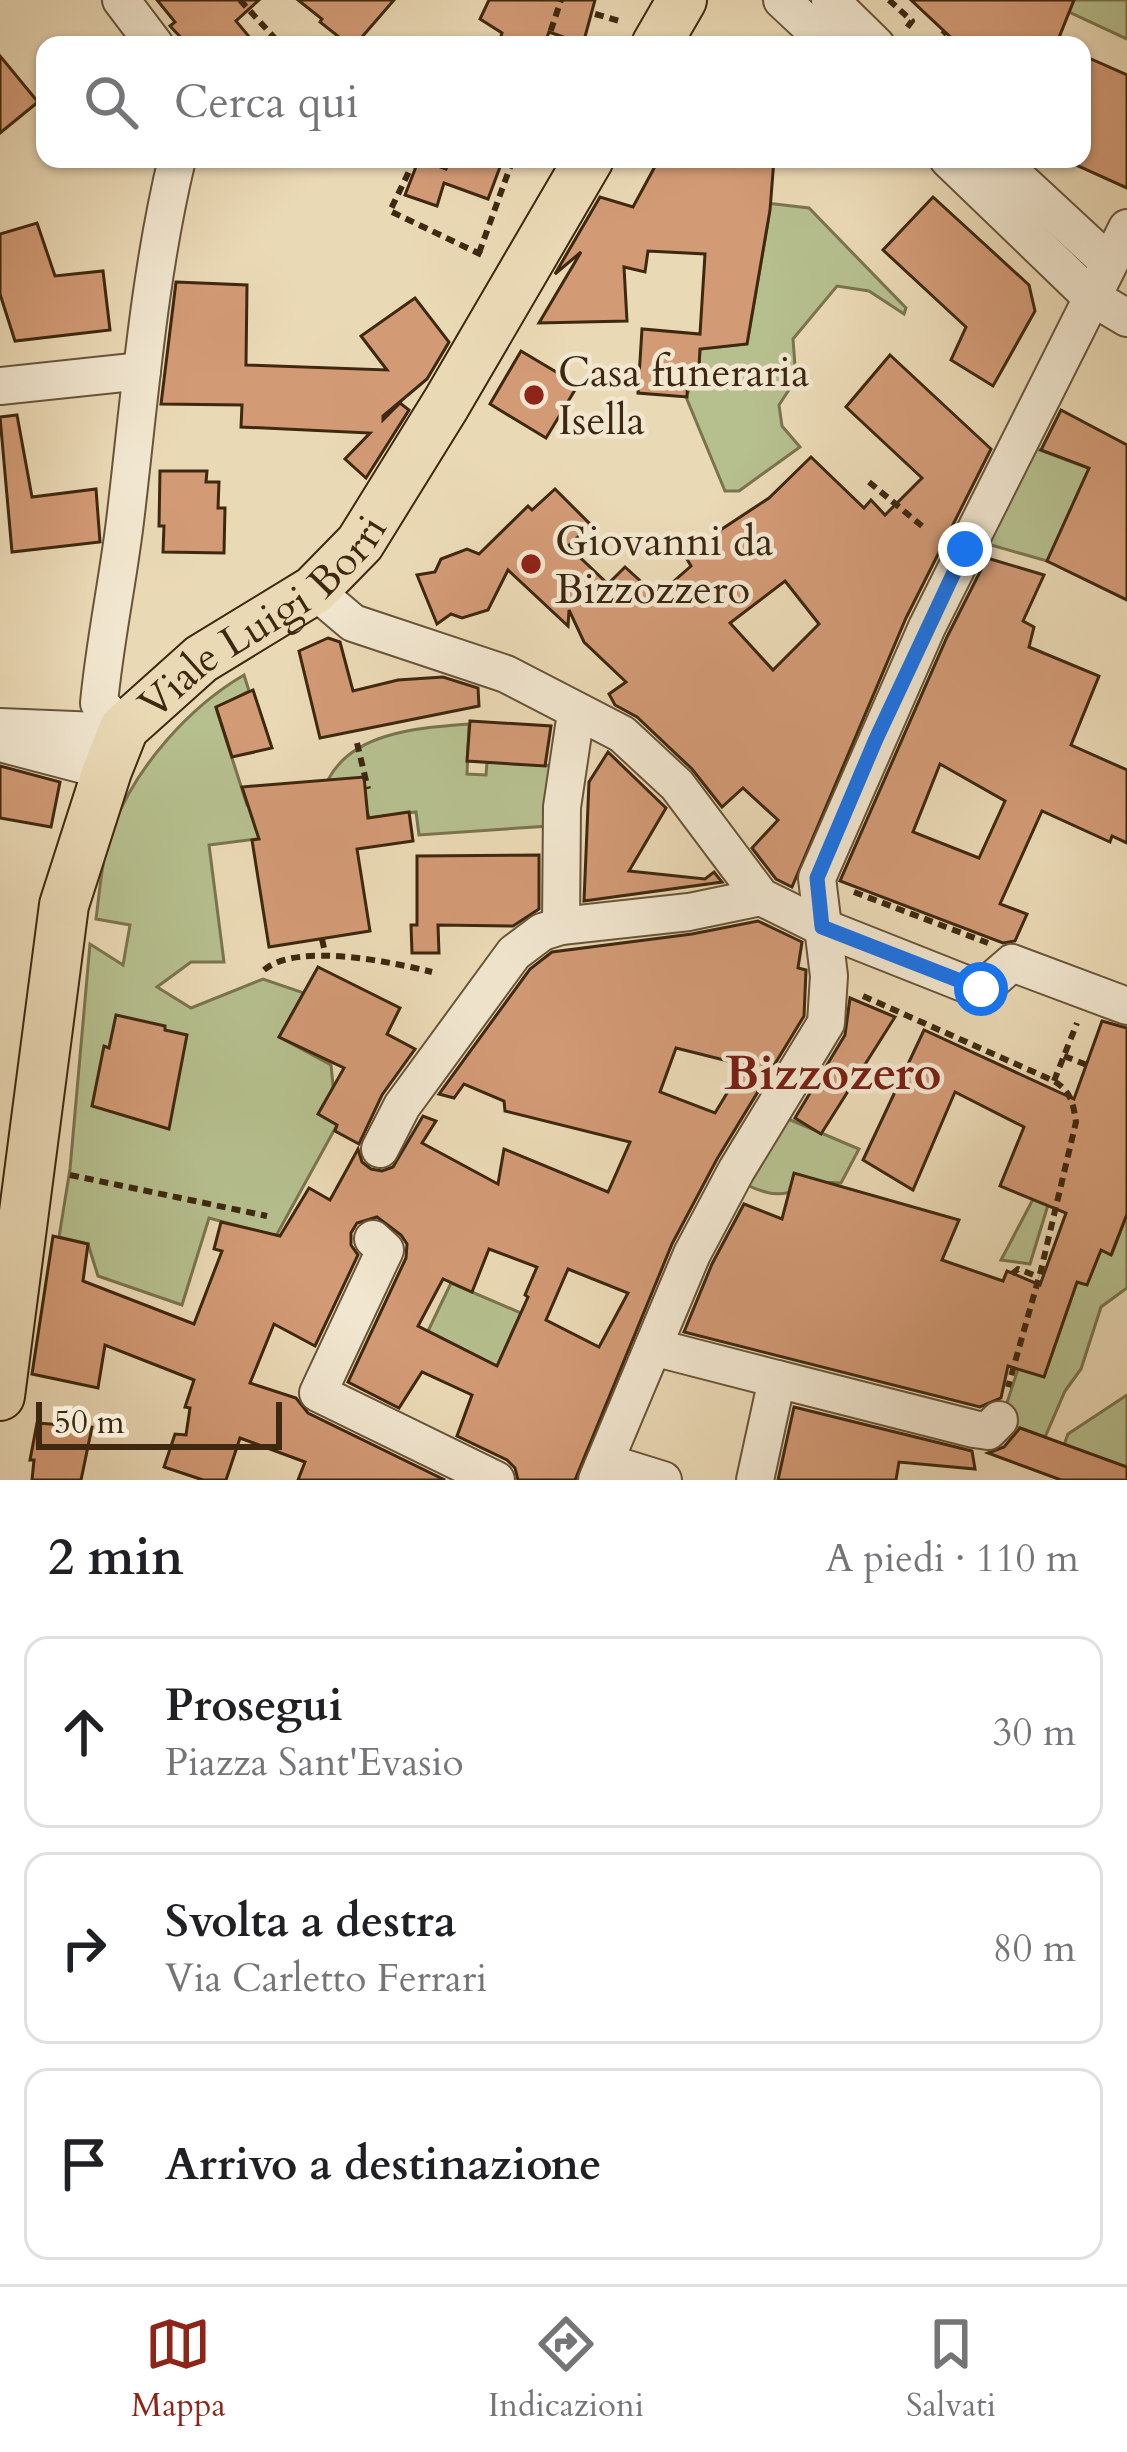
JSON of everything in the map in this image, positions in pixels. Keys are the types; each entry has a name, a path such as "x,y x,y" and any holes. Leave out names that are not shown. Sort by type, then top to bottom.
{"main road":[{"path":"649,36 655,0"},
{"path":"661,36 682,0"},
{"name":"Viale Luigi Borri","path":"118,743 201,659 314,590 359,543 584,168"},
{"path":"2,1372 64,905 118,743"}],"street":[{"path":"121,0 147,36"},
{"path":"782,0 820,36"},
{"path":"830,0 867,36"},
{"path":"118,743 99,703 159,234 175,168"},
{"path":"957,168 1090,296 1127,318"},
{"path":"1007,168 1107,261"},
{"path":"663,1480 600,1471 692,1254 826,1023 829,976 817,878 927,627 1127,228"},
{"path":"0,386 142,371"},
{"path":"314,590 353,623 506,674 622,734 677,785 761,897 822,927 981,989 1012,963 1127,1006"},
{"path":"561,926 562,807 576,713"},
{"path":"0,728 118,743"},
{"path":"0,742 118,743"},
{"path":"380,1149 402,1106 514,953 542,932 761,897"},
{"path":"373,1239 385,1250 318,1393 496,1480"},
{"path":"652,1347 974,1430 988,1431 999,1420"},
{"path":"755,1480 777,1378"}],"path":[{"path":"240,0 273,36"},
{"path":"549,36 560,0"},
{"path":"941,36 945,32"},
{"path":"411,168 390,211 480,254 510,168"},
{"path":"869,482 922,526"},
{"path":"357,743 368,789"},
{"path":"322,939 326,957"},
{"path":"264,970 273,963 326,957 376,958 431,972"},
{"path":"851,991 1068,1090 1076,1122 1040,1277 999,1420"},
{"path":"1054,1081 1089,992"},
{"path":"1064,1056 1087,1065"},
{"path":"69,1175 267,1216"},
{"path":"1012,1274 1018,1269 1040,1277"}],"green space":[{"path":"1074,0 1127,0 1127,39 1069,12"},
{"path":"707,196 809,208 906,308 904,314 869,291 837,286 793,339 796,379 779,405 782,426 800,447 739,491 725,491 686,397 699,366 700,349 747,344 768,222"},
{"path":"1029,446 1091,469 1047,561 991,545 983,530"},
{"path":"244,675 249,691 216,708 247,805 279,836 209,845 224,962 191,962 157,987 191,1008 263,979 304,993 279,1037 331,1065 337,1125 276,1236 209,1218 182,1305 98,1276 88,1244 59,1237 70,1169 90,944 123,965 130,925 96,919 109,838 135,782 166,740"},
{"path":"469,724 467,774 486,775 487,762 555,766 549,826 419,835 416,812 369,818 367,811 328,780 339,764 371,742 410,731"},
{"path":"786,1118 859,1149 841,1183 775,1194 745,1184"},
{"path":"1061,1146 1062,1159 1030,1264 1001,1260"},
{"path":"1127,1214 1127,1288 1101,1307 1081,1369 1065,1391 1045,1437 1001,1421 1018,1369 1044,1377 1077,1282 1087,1284 1101,1250 1112,1254"},
{"path":"451,1283 521,1313 497,1366 428,1331"},
{"path":"1127,1395 1127,1467 1064,1445 1068,1434"}],"building":[{"path":"157,0 259,0 236,21 248,36 179,36 170,26 175,22"},
{"path":"298,0 394,0 363,36 338,36"},
{"path":"489,0 595,0 585,36 549,32 547,36 501,36 480,19"},
{"path":"911,0 1074,0 1060,36 949,36"},
{"path":"0,56 36,104 0,133"},
{"path":"1091,59 1127,75 1127,188 1083,168 1091,168"},
{"path":"416,168 500,168 488,199 444,183 437,206 405,195"},
{"path":"654,168 773,168 747,344 700,349 699,366 688,367 687,397 638,393 642,329 700,334 705,254 648,251 645,272 624,267 627,321 539,323 581,252 555,274 600,197 633,207"},
{"path":"933,197 1029,285 1035,311 993,386 951,360 966,327 883,250"},
{"path":"37,223 55,276 103,271 110,330 15,341 0,294 0,234"},
{"path":"176,282 247,285 246,365 387,370 361,336 415,298 449,342 427,379 383,416 383,420 400,403 409,410 366,478 345,459 370,433 241,427 242,405 161,404"},
{"name":"Casa funeraria Isella","path":"521,351 578,385 546,438 490,404"},
{"path":"890,355 991,449 906,618 792,887 776,879 752,848 778,820 743,788 722,807 692,769 637,717 615,705 609,694 626,682 584,642 569,610 568,626 508,570 488,610 462,618 451,614 437,624 417,575 435,572 441,559 467,549 479,554 528,506 532,510 555,489 591,525 568,546 608,584 625,567 657,596 691,566 684,554 769,498 811,457 864,508 871,500 885,515 922,478 846,407","holes":["785,581 819,624 773,670 730,623"]},
{"path":"1061,410 1127,445 1127,600 1047,561 1089,468 1041,450"},
{"path":"17,415 32,497 96,489 100,542 12,552 0,417"},
{"path":"160,471 207,471 206,482 219,482 218,508 225,508 224,553 163,552"},
{"path":"987,558 1044,575 1023,621 1034,627 1029,647 1099,676 1071,745 1127,770 1127,843 1112,836 1110,842 1042,811 1000,904 1027,914 1015,941 1003,943 840,881 947,637","holes":["940,764 1005,801 979,858 913,832"]},
{"path":"328,638 340,642 353,691 398,680 443,677 478,688 479,706 320,738 299,651"},
{"path":"253,690 272,748 232,757 216,707"},
{"path":"470,721 551,726 545,766 467,761"},
{"path":"608,752 666,808 629,871 705,879 714,872 722,882 584,901 589,782"},
{"path":"0,766 60,782 51,827 0,818"},
{"path":"364,777 368,818 409,812 413,841 357,849 370,931 269,947 252,840 259,839 242,787"},
{"path":"539,855 539,909 513,926 438,925 439,953 412,953 417,856"},
{"path":"758,921 802,942 798,968 806,970 804,1016 717,1159 672,1244 575,1480 518,1480 507,1460 457,1436 472,1395 422,1372 399,1408 348,1382 406,1258 407,1244 401,1235 377,1217 357,1223 351,1233 351,1245 358,1255 315,1346 274,1324 250,1383 296,1398 308,1413 445,1480 298,1480 305,1462 240,1438 226,1480 203,1480 164,1467 175,1434 186,1435 190,1408 185,1407 194,1380 105,1345 98,1388 32,1374 53,1236 88,1244 83,1281 194,1324 222,1251 214,1249 221,1222 280,1236 309,1188 330,1200 358,1149 362,1162 371,1169 393,1167 423,1116 436,1121 422,1143 498,1184 504,1149 608,1192 630,1142 505,1111 504,1101 464,1084 454,1098 439,1094 530,969 552,952","holes":["676,1048 744,1065 715,1113 660,1092","489,1249 537,1267 497,1366 418,1326 443,1279 472,1292","568,1269 628,1293 599,1347 546,1320"]},
{"path":"318,967 400,1008 387,1034 415,1049 382,1095 359,1144 335,1131 337,1125 318,1114 344,1068 279,1037"},
{"path":"850,998 895,1017 821,1134 795,1118 845,1035"},
{"path":"116,1015 187,1035 169,1129 92,1106 104,1046 109,1048"},
{"path":"1102,1021 1127,1028 1127,1214 1111,1255 1101,1250 1087,1285 1077,1282 1044,1377 1008,1366 1001,1398 980,1407 684,1332 744,1204 782,1219 794,1173 959,1220 942,1260 1003,1281 1007,1271 1040,1285 1066,1213 1000,1186 1024,1127 955,1092 913,1190 863,1160 924,1030 1074,1099"},
{"path":"794,1407 972,1451 975,1469 899,1462 896,1480 778,1480"},
{"path":"37,1423 92,1427 81,1480 32,1480 34,1460 30,1460"},
{"path":"1020,1428 1127,1467 1127,1480 1061,1480 988,1453 1004,1447"}],"place":[{"name":"Casa funeraria Isella","path":"534,395"},
{"name":"Giovanni da Bizzozzero","path":"531,564"}],"district":[{"name":"Bizzozero","path":"833,1072"}],"route":[{"path":"965,549 817,878 822,927 981,989"}]}
